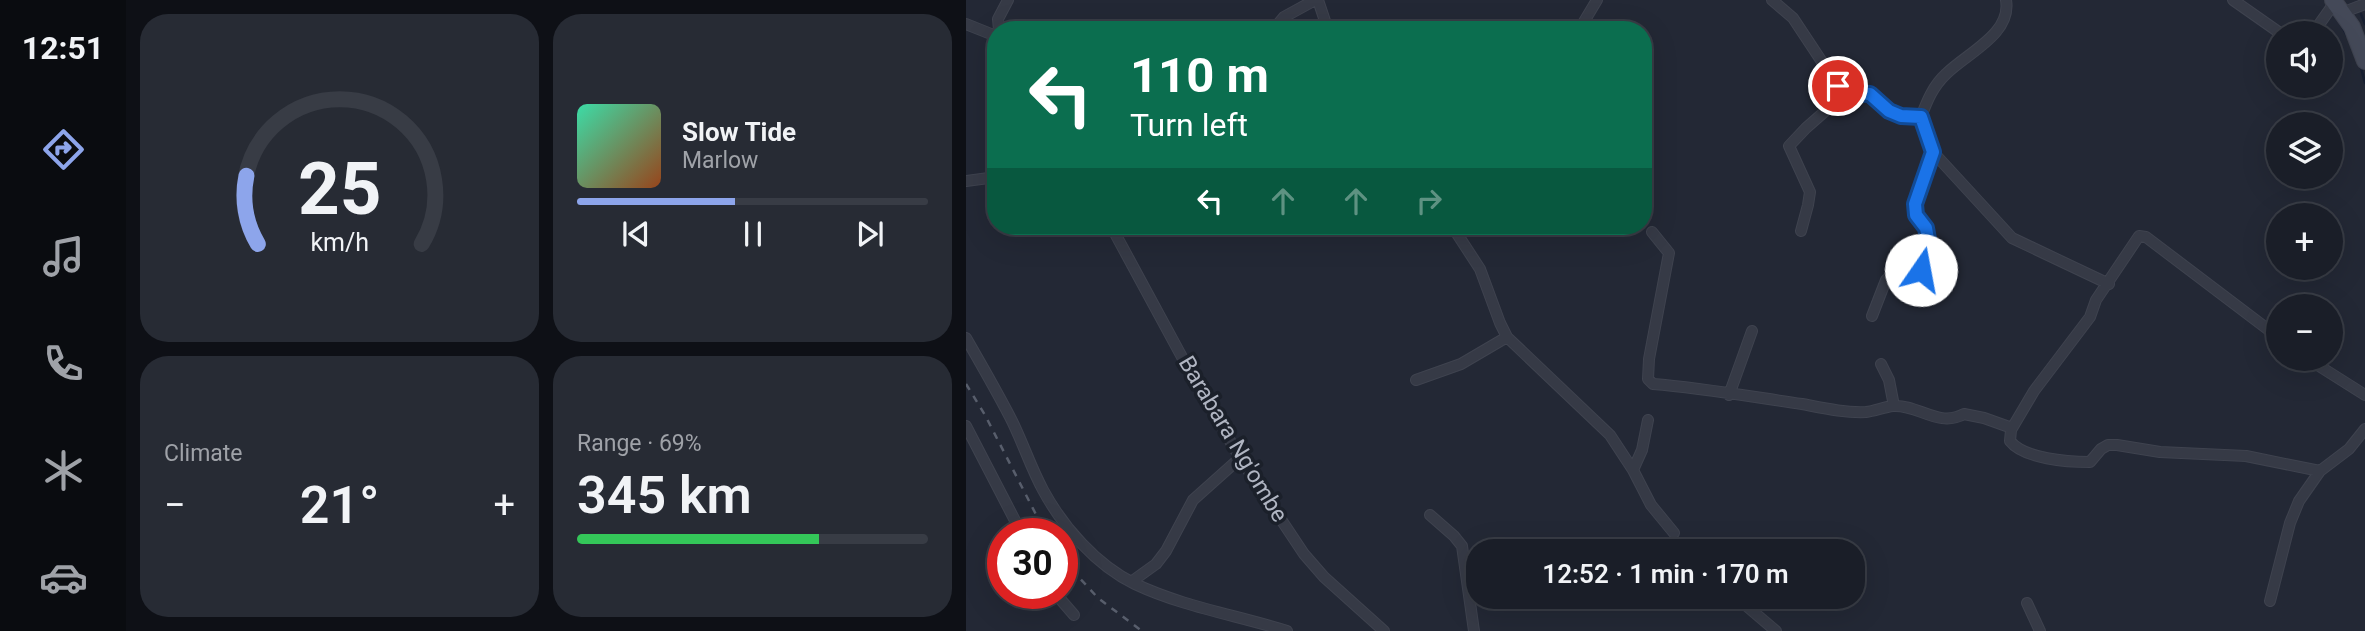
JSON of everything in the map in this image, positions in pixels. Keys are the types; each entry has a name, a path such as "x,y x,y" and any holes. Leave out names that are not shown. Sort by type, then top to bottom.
{"main road":[{"path":"2337,5 2352,27 2365,61"}],"street":[{"path":"998,21 1008,0"},
{"path":"1281,21 1317,0 1325,21"},
{"path":"1584,21 1597,0"},
{"path":"1772,0 1793,18 1838,86 1847,92 1870,94 1885,109 1901,116 1921,117"},
{"path":"2006,0 2007,11 2002,25 1945,74 1934,87 1921,117 1933,152 2012,238 2109,284"},
{"path":"2233,0 2266,23"},
{"path":"2323,21 2337,5 2365,4"},
{"path":"966,24 987,32"},
{"path":"1801,231 1810,192 1790,145 1847,92"},
{"path":"1872,316 1886,280 1891,276 1917,273 1924,266 1928,239 1926,228 1916,215 1915,204 1933,152"},
{"path":"966,181 987,178"},
{"path":"1652,232 1669,253 1649,359 1648,379 1653,384 1695,387 1729,395 1865,412 1894,406 1945,419 1956,420 1965,414 2012,428"},
{"name":"Barabara Ng'ombe","path":"1116,235 1188,370 1240,458 1314,566 1384,631"},
{"path":"1458,235 1480,269 1507,337 1603,427 1633,470 1651,505 1674,533"},
{"path":"2266,328 2146,237 2139,236 2096,300 2090,317 2034,391 2012,428 2010,441 2015,447 2067,462 2090,462 2101,449 2108,445 2117,445 2160,452 2246,456 2320,471"},
{"path":"1729,395 1752,331"},
{"path":"1416,380 1461,364 1507,337"},
{"path":"966,338 1011,418 1042,488 1057,514 1094,555 1131,582 1205,610 1287,631"},
{"path":"1881,364 1889,380 1894,406"},
{"path":"2327,371 2365,395"},
{"path":"1633,470 1642,450 1648,420"},
{"path":"966,426 1014,518"},
{"path":"2270,601 2293,512 2320,471 2349,449 2365,429"},
{"path":"1131,582 1156,564 1166,551 1193,500 1240,458"},
{"path":"1430,515 1462,546 1474,631"},
{"path":"2027,603 2040,631"},
{"path":"1069,609 1074,615"},
{"path":"1750,609 1776,631"}],"waterway":[{"path":"2361,14 2365,24"},
{"path":"2343,29 2347,36"},
{"path":"2360,64 2365,83"}],"railway":[{"path":"966,384 985,415 1038,518"},
{"path":"1078,576 1098,598 1142,631"}],"route":[{"path":"1838,86 1850,93 1870,94 1885,109 1901,116 1921,117 1933,152 1915,204 1916,215 1926,228 1928,239 1927,255 1921,270"}]}
